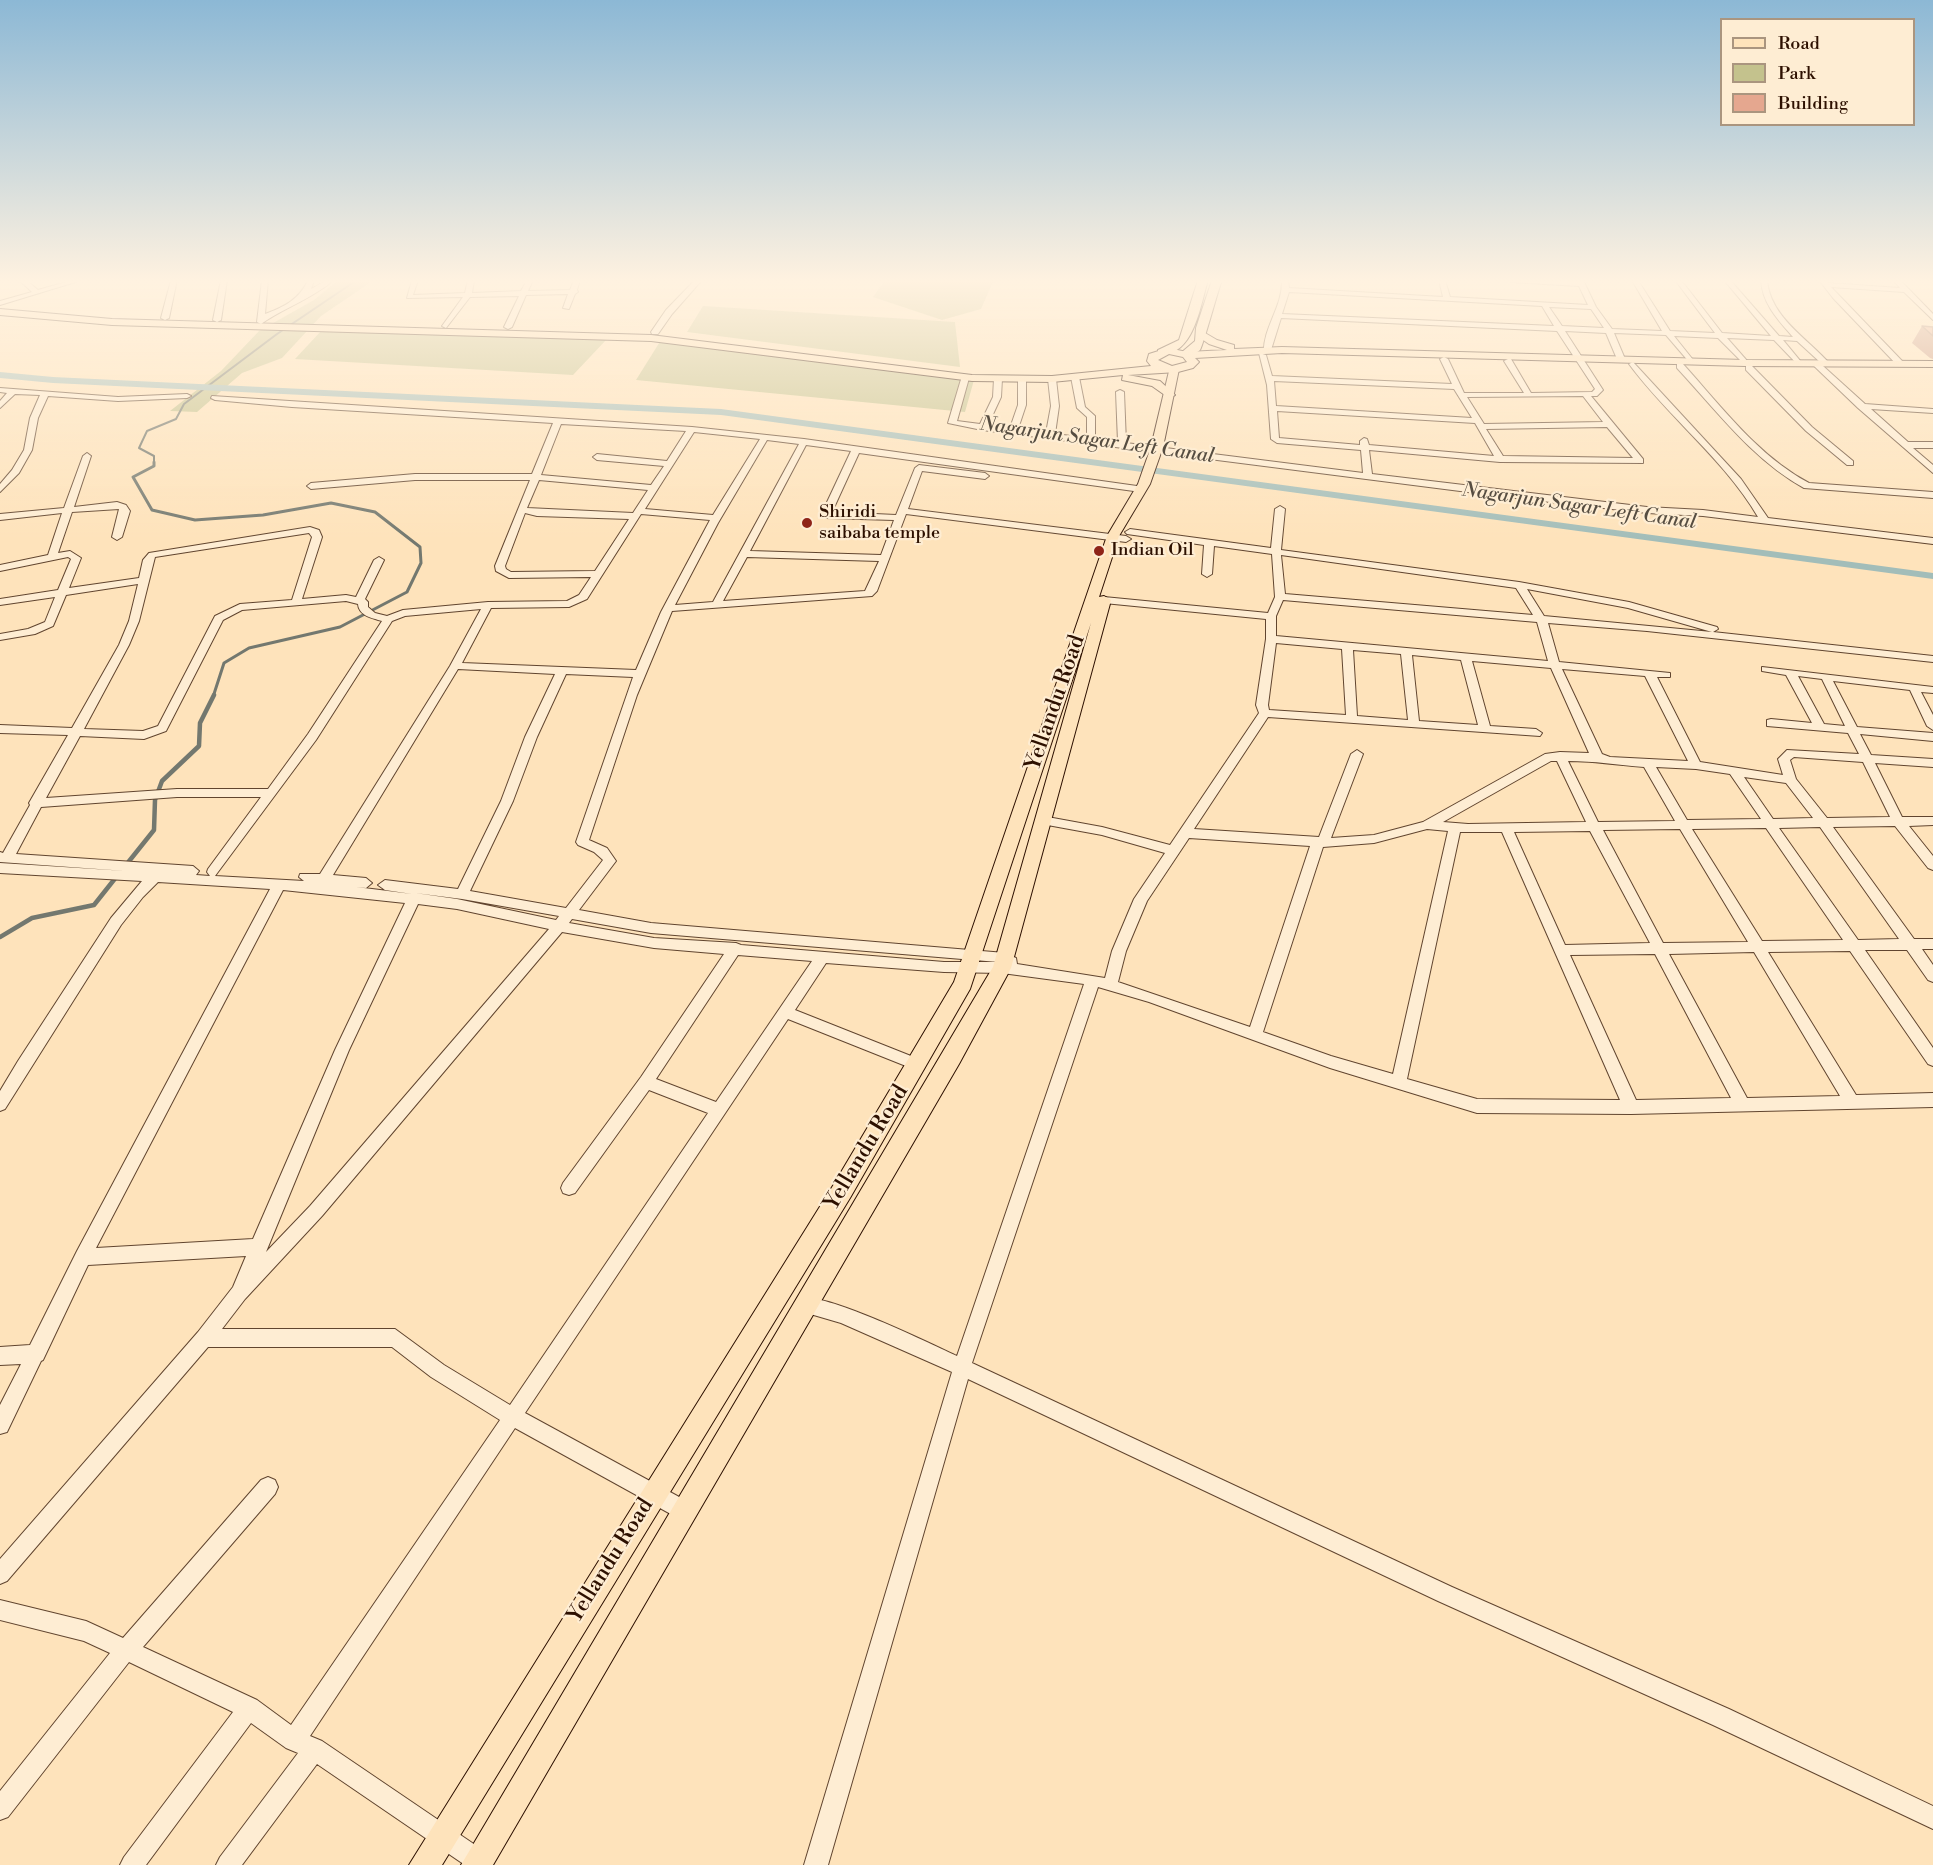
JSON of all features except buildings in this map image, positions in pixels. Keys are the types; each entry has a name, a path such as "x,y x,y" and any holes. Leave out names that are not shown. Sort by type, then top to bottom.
{"highway":[{"path":"879,367 965,378 1022,380 1169,368"},
{"path":"922,367 982,372 1100,367"},
{"path":"1878,367 1933,369"},
{"path":"1075,377 1138,379 1156,383 1169,395"}],"main road":[{"path":"1186,378 1188,367"},
{"name":"Yellandu Road","path":"1160,452 1169,395 1169,368"},
{"name":"Yellandu Road","path":"424,1865 653,1492 842,1191 963,984 969,961 1123,536 1146,487 1179,404"},
{"name":"Yellandu Road","path":"477,1863 1009,965 1042,820 1123,536"}],"street":[{"path":"1266,367 1273,408 1274,435 1500,459 1640,461 1585,394"},
{"path":"1448,367 1459,391 1500,459"},
{"path":"1512,367 1529,395"},
{"path":"1269,378 1529,395 1594,394 1599,390 1584,367"},
{"path":"1635,367 1654,393 1753,498 1765,521"},
{"path":"1688,367 1761,451 1794,481 1807,486 1933,495"},
{"path":"1749,367 1809,429 1850,463"},
{"path":"1823,367 1861,406 1933,470"},
{"path":"1075,377 1081,408 1091,416 1092,441"},
{"path":"965,378 952,423 1122,444 1160,452 1368,475 1635,509 1703,513 1933,541"},
{"path":"981,428 997,397 998,379"},
{"path":"1050,436 1055,406 1052,379"},
{"path":"1013,432 1022,405 1022,380"},
{"path":"0,390 118,399 187,396"},
{"path":"0,406 13,392"},
{"path":"1120,392 1122,444"},
{"path":"0,489 16,471 28,450 34,418 45,394"},
{"path":"215,398 292,405 692,429 856,449 985,476"},
{"path":"1861,406 1933,411"},
{"path":"1273,408 1479,424 1611,424"},
{"path":"558,420 500,566 501,572 509,575 597,574"},
{"path":"0,729 144,735 162,728 219,618 240,607 346,598 359,600 371,615 388,619 403,614 488,605 569,604 583,597 692,429"},
{"path":"0,1574 204,1338 239,1293 316,1211 563,920 610,861 608,855 598,848 582,842 640,674 669,608 714,518 765,437"},
{"path":"717,603 804,442"},
{"path":"1365,444 1368,475"},
{"path":"1365,444 1495,450"},
{"path":"1905,445 1933,445"},
{"path":"856,449 826,515 903,514 1276,550 1519,585 1629,605 1678,617 1740,638"},
{"path":"52,557 87,456"},
{"path":"597,457 669,464"},
{"path":"669,608 717,603 862,596 872,591 920,464"},
{"path":"920,464 1146,487"},
{"path":"310,486 415,477 535,477 653,488"},
{"path":"0,528 4,517 117,505 123,507 125,511 117,537"},
{"path":"1265,713 1262,705 1271,639 1271,616 1280,597 1276,550 1280,509"},
{"path":"522,510 537,513 637,514 714,518"},
{"path":"296,602 318,537 316,532 310,530 158,552 148,560 134,621 124,645 3,860 414,898 563,920 1009,965 1101,983 1477,1106 1631,1107 1933,1100"},
{"path":"1207,574 1209,543"},
{"path":"0,568 69,554 76,558 64,592 45,627 0,637"},
{"path":"743,554 884,558"},
{"path":"359,600 379,560"},
{"path":"0,602 143,580"},
{"path":"1519,585 1541,620 1555,665 1597,757"},
{"path":"1280,597 1740,638 1933,660"},
{"path":"1104,600 1271,616"},
{"path":"324,878 455,666 488,605"},
{"path":"213,872 312,737 388,619"},
{"path":"1271,639 1666,675"},
{"path":"1347,646 1352,720"},
{"path":"1406,651 1414,723"},
{"path":"1466,657 1485,729"},
{"path":"455,666 640,674"},
{"path":"1766,669 1933,690"},
{"path":"462,894 507,801 531,737 562,670"},
{"path":"1790,672 1819,726"},
{"path":"1650,675 1696,765"},
{"path":"1826,677 1869,758 1898,821 1933,864"},
{"path":"1914,688 1933,726"},
{"path":"1265,713 1536,733"},
{"path":"816,1865 962,1366 1101,983 1119,951 1141,899 1265,713"},
{"path":"1771,723 1933,737"},
{"path":"1933,764 1791,753 1784,759 1790,780 1823,822 1933,976"},
{"path":"1255,1034 1321,842 1357,754"},
{"path":"1187,833 1335,843 1374,839 1427,825 1549,757 1560,756 1696,765 1790,780"},
{"path":"1560,756 1594,826 1742,1104"},
{"path":"1648,763 1852,1102"},
{"path":"1733,770 1772,823 1933,1060"},
{"path":"35,803 177,793 270,793"},
{"path":"1042,820 1102,831 1174,851"},
{"path":"1427,825 1506,827 1933,821"},
{"path":"1400,1082 1455,826"},
{"path":"1506,827 1631,1107"},
{"path":"152,874 213,872 324,878 462,894 654,943 824,956 969,961"},
{"path":"0,1104 119,918 152,874"},
{"path":"0,1425 37,1354 82,1257 279,884"},
{"path":"239,1293 342,1050 414,898"},
{"path":"1562,950 1933,944"},
{"path":"569,1188 646,1082 736,948"},
{"path":"228,1865 513,1419 718,1110 824,956"},
{"path":"785,1012 916,1064"},
{"path":"646,1082 718,1110"},
{"path":"82,1257 260,1247"},
{"path":"806,1305 842,1315 962,1366 1446,1594 1721,1717 1933,1818"},
{"path":"204,1338 395,1338 415,1357 513,1419 685,1511"},
{"path":"0,1356 37,1354"},
{"path":"0,1809 126,1650 268,1487"},
{"path":"0,1610 86,1631 249,1708 443,1835 477,1863"},
{"path":"132,1865 249,1708"}],"green space":[{"path":"225,367 258,367 242,373 197,412 170,411"},
{"path":"435,367 581,367 573,375"},
{"path":"644,367 873,367 974,380 965,412 636,380"}],"waterway":[{"path":"213,697 224,663 249,648 340,627 407,592 421,563 420,547 375,512 331,503 263,515 195,520 152,510 133,477 154,466 154,456 139,448 147,431 176,419 184,404 233,367"},
{"name":"Nagarjun Sagar Left Canal","path":"0,375 53,380 721,412 1933,576"},
{"path":"126,865 154,830 155,800 162,781 199,746 200,723 213,697"},
{"path":"0,937 32,918 94,905 117,876"}],"place":[{"name":"Shiridi saibaba temple","path":"807,523"},
{"name":"Indian Oil","path":"1099,551"}]}
